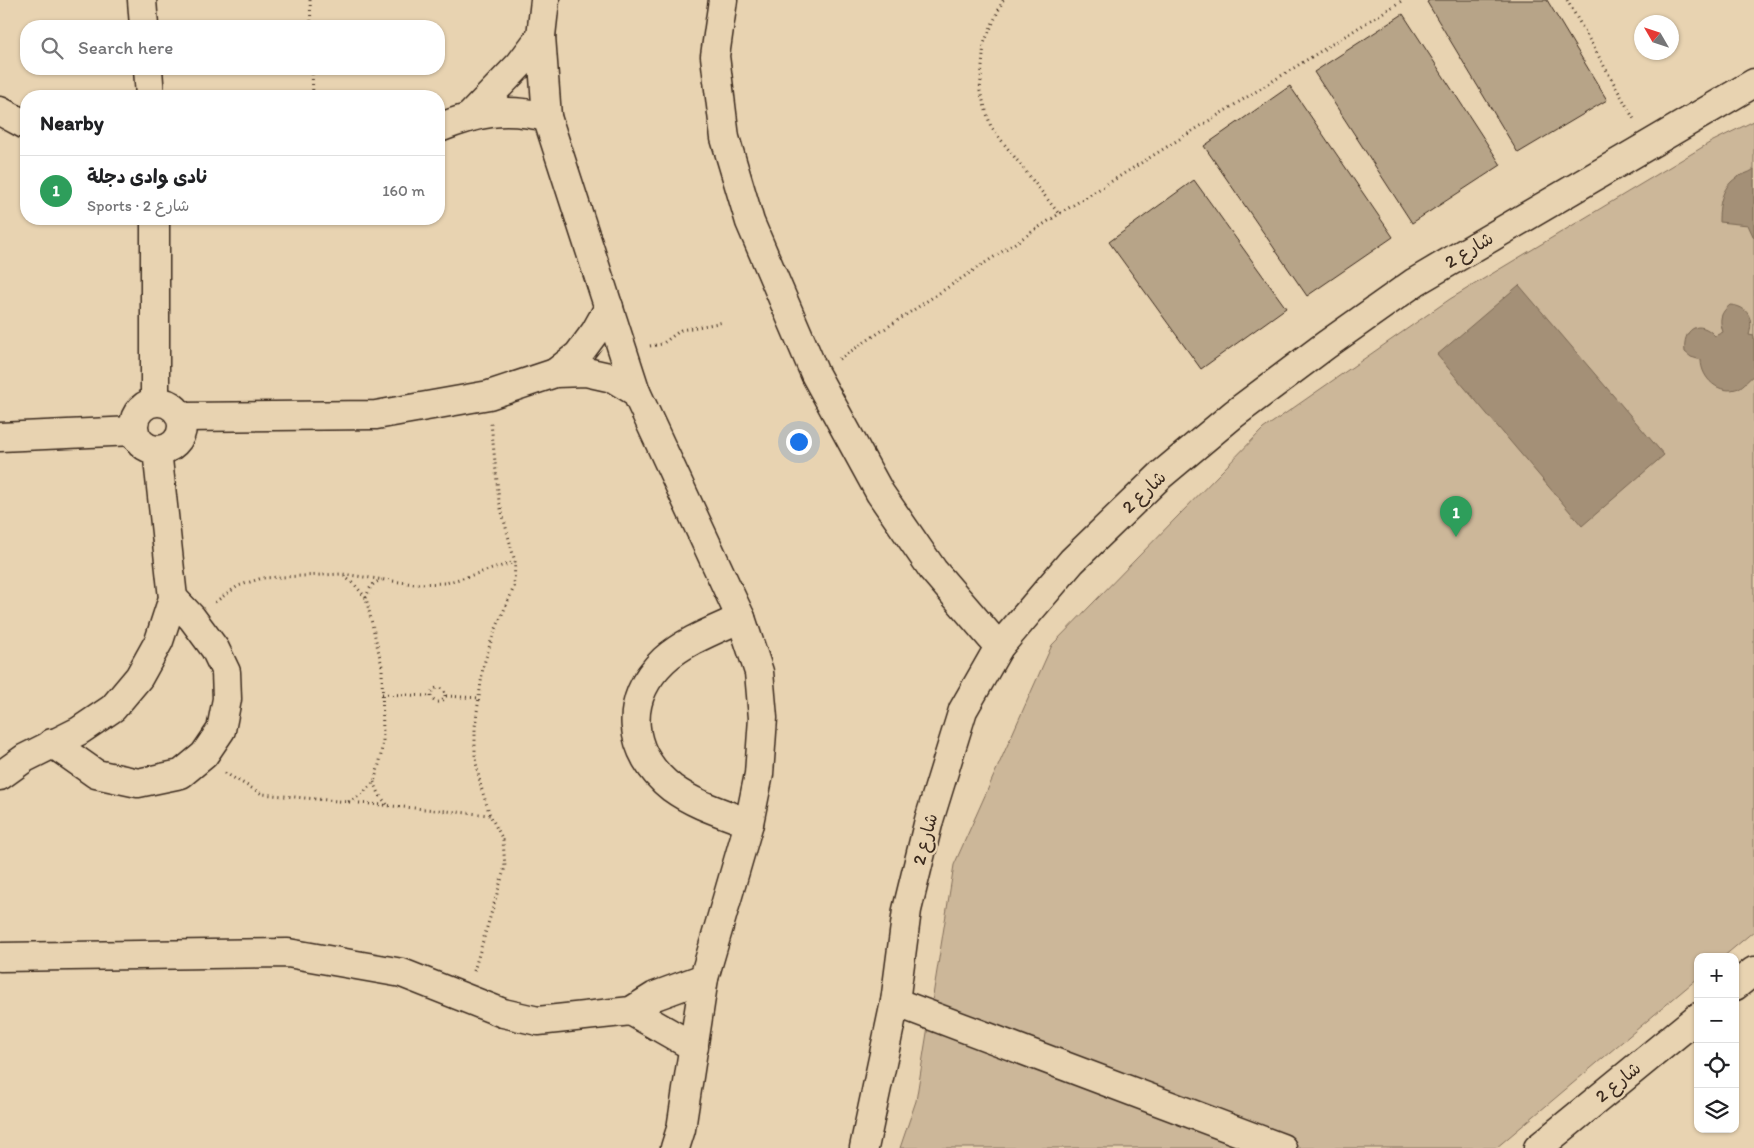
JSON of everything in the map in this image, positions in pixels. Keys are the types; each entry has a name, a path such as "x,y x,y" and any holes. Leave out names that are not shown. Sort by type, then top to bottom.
{"street":[{"path":"142,0 144,20"},
{"path":"545,0 542,36 547,117 636,392 741,618 759,672 763,718 759,774 749,823 704,978 681,1129 675,1148"},
{"path":"723,0 715,56 726,138 750,222 815,374 880,493 934,570 998,647"},
{"path":"470,116 520,64 542,36"},
{"path":"148,75 150,90"},
{"name":"شارع 2","path":"864,1148 894,1002 907,910 929,820 964,710 998,647 1072,561 1160,475 1234,414 1326,345 1415,282 1754,83"},
{"path":"0,111 20,123"},
{"path":"445,126 470,116 495,111 521,111 547,117"},
{"path":"155,225 155,401"},
{"path":"555,373 578,355 595,332 609,307"},
{"path":"181,417 376,414 489,395 555,373 586,372 613,378 636,392"},
{"path":"155,401 166,402 175,408 181,417 183,428 180,437 166,449 157,450 143,444 134,432 134,421 138,412 145,404 155,401"},
{"path":"0,437 134,432"},
{"path":"0,776 25,758 79,731 113,708 140,677 159,641 173,598 157,450"},
{"path":"52,743 96,774 138,783 180,774 204,755 221,730 227,698 226,672 215,650 192,618 173,598"},
{"path":"741,618 694,640 664,660 647,682 635,709 636,741 653,768 672,788 705,807 749,823"},
{"path":"0,957 288,953 402,973 503,1013 538,1020 631,1011 655,996 704,978"},
{"path":"1739,983 1754,970"},
{"path":"894,1002 1282,1148"},
{"path":"631,1011 694,1047"},
{"name":"شارع 2","path":"1538,1148 1694,1020"}],"path":[{"path":"310,0 311,20"},
{"path":"1003,0 984,43 980,91 990,127 1059,214"},
{"path":"815,374 1059,214 1404,0"},
{"path":"1566,0 1648,144"},
{"path":"312,75 313,90"},
{"path":"623,352 662,344 681,330 724,322"},
{"path":"466,997 504,867 503,840 490,815 481,787 476,758 475,728 483,667 492,638 514,587 515,562 499,500 489,395"},
{"path":"192,618 238,586 262,578 342,574 414,584 446,583 515,562"},
{"path":"342,574 366,598"},
{"path":"346,803 361,795 374,782 380,761 382,740 382,666 366,598 368,589 374,582 383,579"},
{"path":"431,696 433,690 439,688 444,690 446,696"},
{"path":"382,694 431,696 438,703 446,696 478,698"},
{"path":"204,755 223,772 262,794 490,815"},
{"path":"374,782 380,796 390,807"}],"shaded area":[{"path":"1754,121 1754,931 1728,953 1694,953 1694,981 1496,1148 900,1148 916,1101 954,865 1052,645 1263,429 1450,299 1711,142"},
{"path":"1754,169 1754,238 1748,225 1719,222 1720,204 1727,187 1738,177"},
{"path":"1519,285 1664,455 1582,526 1437,355"},
{"path":"1730,305 1741,308 1748,314 1750,319 1749,335 1754,336 1754,375 1739,388 1725,390 1712,384 1704,373 1701,360 1691,357 1685,352 1685,344 1689,332 1698,327 1709,331 1715,336 1723,332 1721,317"}],"building":[{"path":"1430,0 1547,0 1607,100 1518,153 1427,2"},
{"path":"1403,14 1501,165 1412,223 1314,72"},
{"path":"1290,86 1393,237 1307,296 1204,146"},
{"path":"1194,180 1286,308 1201,369 1109,242"}],"place":[{"name":"نادى وادى دجلة","path":"1456,537"}]}
